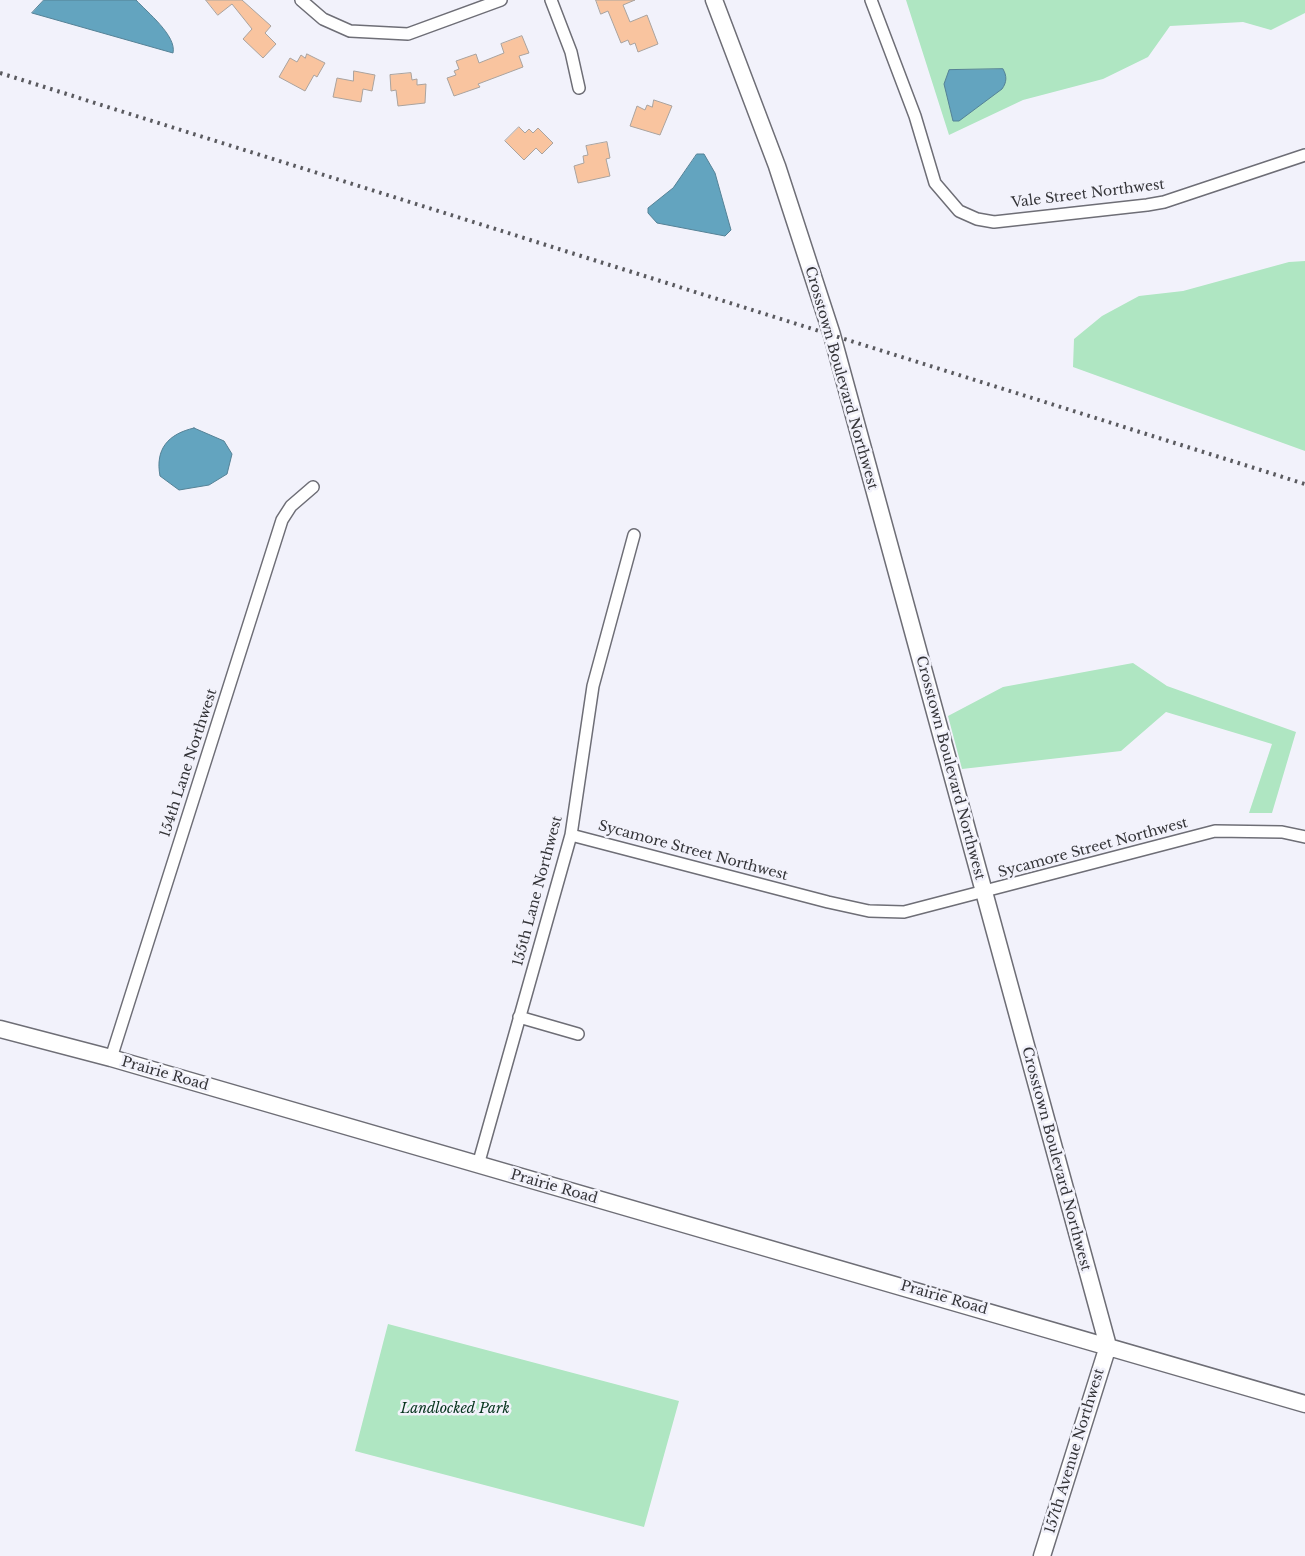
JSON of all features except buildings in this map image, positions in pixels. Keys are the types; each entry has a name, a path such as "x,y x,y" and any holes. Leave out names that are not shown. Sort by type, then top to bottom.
{"street":[{"path":"301,0 322,19 350,30 408,34 501,0"},
{"path":"551,0 571,52 579,88"},
{"name":"Crosstown Boulevard Northwest","path":"714,0 777,166 832,335 1108,1346"},
{"name":"Vale Street Northwest","path":"871,0 915,116 935,183 959,211 977,219 994,222 1164,202 1305,155"},
{"name":"154th Lane Northwest","path":"110,1058 282,520 291,506 313,487"},
{"name":"155th Lane Northwest","path":"478,1165 571,835 593,686 634,535"},
{"name":"Sycamore Street Northwest","path":"571,835 869,911 904,912 1215,831 1282,832 1305,838"},
{"path":"519,1017 578,1034"},
{"name":"Prairie Road","path":"0,1029 110,1058 1108,1346"},
{"path":"1108,1346 1305,1404"},
{"name":"157th Avenue Northwest","path":"1042,1556 1108,1346"}],"green space":[{"path":"906,0 1305,0 1305,13 1271,30 1243,22 1170,26 1148,57 1103,79 1023,100 949,135"},
{"path":"1305,261 1305,451 1073,367 1074,339 1102,316 1139,296 1183,291 1289,262"},
{"path":"1133,663 1167,686 1296,732 1272,813 1249,813 1272,744 1166,712 1121,751 962,769 948,716 1003,687"},
{"name":"Landlocked Park","path":"388,1324 679,1401 644,1527 355,1451"}],"water":[{"path":"44,0 136,0 166,32 173,46 173,53 32,13"},
{"path":"1003,69 1006,79 1002,89 959,121 953,121 944,84 949,70"},
{"path":"697,154 704,154 715,173 731,230 725,236 657,223 648,213 648,208 673,188"},
{"path":"194,428 224,441 232,454 227,474 209,485 179,490 160,476 160,458 165,444 170,439 177,434"}],"railway":[{"path":"0,73 1305,484"}]}
